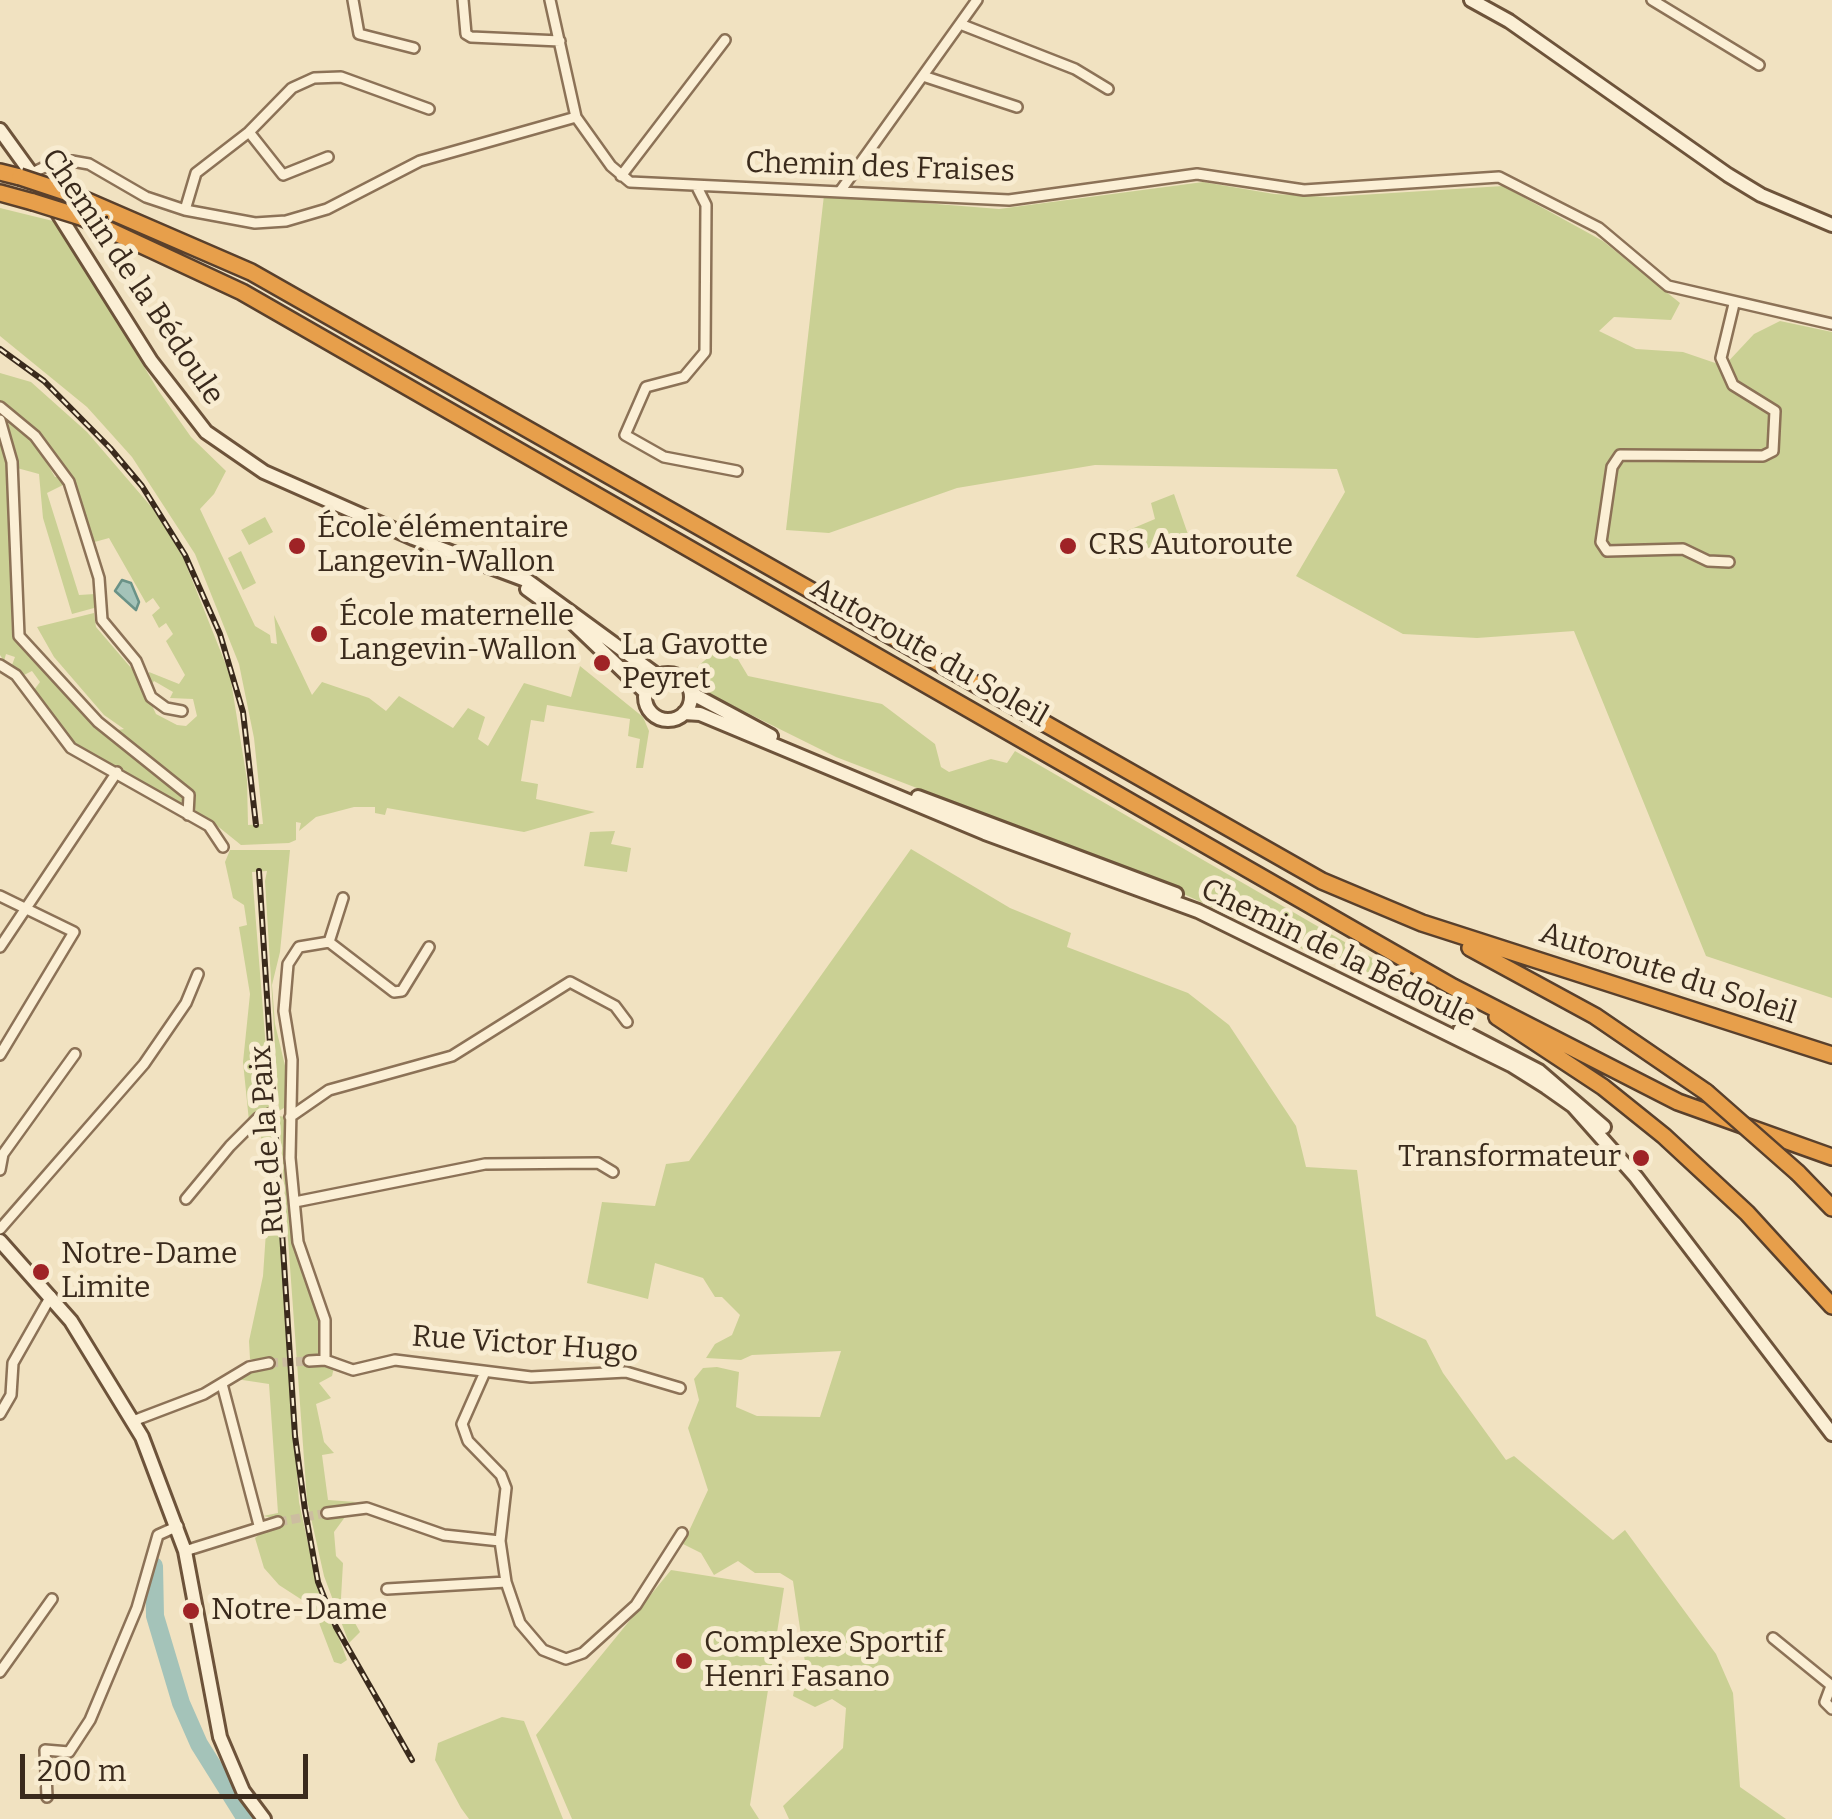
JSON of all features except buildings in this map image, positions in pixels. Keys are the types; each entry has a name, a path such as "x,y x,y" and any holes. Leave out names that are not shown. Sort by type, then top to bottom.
{"highway":[{"name":"Autoroute du Soleil","path":"0,172 26,175 250,272 715,532 1322,881 1422,923 1832,1055"},
{"name":"Autoroute du Soleil","path":"0,193 81,217 242,292 1453,987 1678,1102 1832,1157"},
{"path":"1422,923 1586,1010 1706,1092 1832,1208"},
{"path":"1453,987 1574,1066 1664,1136 1747,1213 1832,1306"}],"street":[{"path":"354,0 360,34 414,48"},
{"path":"463,0 466,34 471,38 560,41"},
{"path":"550,0 576,117 621,176 725,40"},
{"path":"841,190 977,0"},
{"path":"1471,0 1508,21 1728,175 1761,195 1832,226"},
{"path":"1652,0 1759,65"},
{"path":"960,24 1076,69 1108,89"},
{"path":"922,76 1017,107"},
{"path":"185,210 196,173 250,132 292,88 314,78 341,77 429,109"},
{"path":"26,175 55,162 90,164 146,197 185,210 254,223 286,221 327,209 420,161 576,117"},
{"name":"Chemin de la Bédoule","path":"0,130 151,362 206,432 264,472 528,581 558,598 658,676"},
{"path":"250,132 283,175 328,157"},
{"name":"Chemin des Fraises","path":"621,176 639,184 1009,200 1197,174 1304,190 1500,177 1599,228 1668,286 1832,324"},
{"path":"696,187 706,205 704,352 684,377 646,388 625,435 664,458 738,472"},
{"path":"1728,562 1708,561 1682,549 1606,551 1601,542 1612,467 1620,455 1763,456 1773,452 1775,411 1733,385 1721,358 1734,304"},
{"path":"0,406 35,436 69,482 99,578 102,620 136,661 152,697 166,708 182,711"},
{"path":"0,420 12,462 16,629 98,722 189,795 188,815"},
{"name":"Chemin de la Bédoule","path":"499,572 571,621 645,692"},
{"path":"0,679 3,667 28,688 71,748 216,832 223,847"},
{"path":"658,676 680,677 691,693 684,714 670,720 654,716 645,692 658,676"},
{"name":"Chemin de la Bédoule","path":"691,693 852,772 1200,904 1539,1071 1590,1111 1643,1173 1832,1421"},
{"name":"Chemin de la Bédoule","path":"684,714 700,714 900,799 1198,911 1511,1065 1574,1106 1619,1155 1832,1434"},
{"path":"0,946 117,772"},
{"path":"0,896 74,932 0,1055"},
{"path":"343,898 330,942 394,992 402,992 429,946"},
{"name":"Rue de la Paix","path":"325,1360 323,1309 298,1242 283,1114 292,1060 284,1011 288,964 299,947 330,942"},
{"path":"0,1229 144,1064 186,1003 198,974"},
{"path":"186,1198 258,1118 283,1114 329,1090 452,1056 570,982 615,1006 627,1022"},
{"path":"0,1170 3,1154 75,1054"},
{"path":"295,1202 485,1164 598,1163 613,1172"},
{"path":"0,1241 56,1301 133,1420 185,1551 220,1736 244,1791 264,1819"},
{"path":"0,1414 12,1390 14,1363 32,1329 56,1301"},
{"name":"Rue Victor Hugo","path":"309,1361 325,1360 353,1370 395,1360 532,1377 626,1372 680,1388"},
{"path":"133,1420 222,1384 249,1367 269,1364"},
{"path":"485,1372 462,1424 468,1441 501,1475 506,1488 500,1541 506,1582 520,1622 532,1640 552,1657 566,1659 583,1653 636,1604 682,1533"},
{"path":"222,1384 260,1525"},
{"path":"328,1513 366,1508 444,1535 500,1541"},
{"path":"185,1551 278,1522"},
{"path":"47,1796 45,1750 69,1752 90,1720 137,1608 158,1534 178,1526"},
{"path":"387,1589 506,1582"},
{"path":"0,1672 52,1598"},
{"path":"1773,1638 1831,1686 1826,1702 1832,1709"}],"green space":[{"path":"1203,182 1274,194 1328,197 1503,186 1603,241 1680,303 1671,320 1614,317 1599,331 1636,349 1683,352 1724,366 1754,334 1780,321 1832,332 1832,998 1706,956 1574,631 1477,638 1403,634 1296,576 1345,492 1337,469 1095,465 957,488 829,533 786,530 824,195 999,209"},
{"path":"0,208 57,222 158,390 191,437 226,471 214,494 200,509 255,626 270,635 271,643 277,644 274,615 312,695 322,682 369,698 386,711 399,696 453,728 468,708 485,717 478,739 488,746 524,683 571,697 580,666 643,717 649,731 643,768 636,768 640,739 628,736 630,719 547,705 544,722 531,720 521,781 538,784 536,799 595,812 524,832 387,808 385,815 375,813 375,807 354,807 316,817 299,831 301,823 296,822 296,840 289,843 241,845 215,824 196,815 194,797 118,730 124,729 104,715 54,657 37,627 94,613 96,627 138,676 156,714 186,726 197,716 193,699 170,698 173,692 154,681 150,686 149,672 179,684 185,675 166,641 173,634 166,623 159,628 152,615 160,608 153,598 146,603 109,538 91,543 72,479 40,433 0,402 0,373 31,382 87,432 154,510 183,557 230,675 247,780 248,825 263,824 254,738 239,664 195,554 132,457 87,407 0,336"},
{"path":"7,417 34,441 55,477 59,476 63,485 47,493 79,595 95,594 94,608 72,614 43,518 39,474 17,468"},
{"path":"0,437 8,460 12,634 96,725 184,794 180,807 69,739 34,690 40,682 32,671 24,675 12,665 15,657 6,654 4,661 0,655"},
{"path":"1174,494 1191,543 1169,553 1164,542 1119,559 1110,538 1155,519 1151,503"},
{"path":"265,517 273,532 249,545 241,530"},
{"path":"241,551 256,583 243,590 228,558"},
{"path":"717,650 733,651 748,676 882,704 935,744 941,767 949,772 991,759 1007,763 1015,751 1381,963 1384,978 1378,984 1136,872 836,757 705,692 696,676 698,666"},
{"path":"615,831 611,844 631,848 627,872 584,866 590,832"},
{"path":"911,849 1010,908 1071,933 1067,947 1188,993 1229,1025 1296,1126 1306,1167 1357,1170 1376,1316 1426,1340 1443,1373 1506,1460 1514,1456 1613,1540 1625,1530 1716,1654 1733,1693 1740,1787 1786,1819 789,1819 783,1806 843,1748 846,1708 832,1699 815,1707 793,1696 796,1680 806,1669 793,1581 780,1573 755,1573 738,1561 714,1575 701,1553 683,1544 708,1490 688,1428 699,1400 694,1379 703,1368 739,1372 736,1407 757,1416 820,1417 841,1351 752,1355 741,1360 706,1358 715,1344 732,1335 740,1315 722,1297 715,1297 703,1278 655,1263 648,1299 587,1283 602,1202 655,1206 666,1164 689,1161"},
{"path":"230,850 290,850 280,952 272,985 275,1024 288,1078 287,1106 279,1111 265,881 267,871 252,872 271,1112 260,1111 249,1121 243,1062 250,994 239,927 247,925 244,905 233,898 225,862"},
{"path":"279,1116 285,1117 293,1233 320,1320 320,1355 309,1363 334,1367 332,1376 319,1383 331,1398 316,1404 324,1442 334,1453 322,1455 328,1500 356,1502 330,1510 328,1516 345,1517 334,1532 336,1556 343,1563 341,1598 360,1632 349,1643 324,1576 307,1500"},
{"path":"272,1117 299,1502 314,1571 347,1660 341,1664 334,1662 313,1607 279,1585 264,1568 255,1538 279,1519 263,1516 278,1513 269,1384 236,1379 262,1361 250,1359 249,1341 263,1276 269,1187 259,1125"},
{"name":"Complexe Sportif Henri Fasano","path":"671,1570 784,1588 750,1805 759,1819 572,1819 536,1735"},
{"path":"502,1717 524,1721 563,1819 469,1819 461,1808 435,1760 438,1743"}],"water":[{"path":"122,580 131,583 139,602 136,610 115,591"}],"waterway":[{"path":"154,1566 155,1616 181,1703 199,1744 246,1819"}],"tunnel":[{"path":"269,1363 309,1361"},
{"path":"278,1522 327,1513"}],"railway":[{"path":"0,349 44,381 110,448 142,486 185,555 220,634 243,712 256,825"},
{"path":"259,871 295,1436 305,1510 318,1582 336,1627 412,1760"}],"place":[{"name":"École élémentaire Langevin-Wallon","path":"297,546"},
{"name":"CRS Autoroute","path":"1068,546"},
{"name":"École maternelle Langevin-Wallon","path":"319,634"},
{"name":"La Gavotte Peyret","path":"602,663"},
{"name":"Transformateur","path":"1641,1158"},
{"name":"Notre-Dame Limite","path":"41,1272"},
{"name":"Notre-Dame","path":"191,1611"},
{"name":"Complexe Sportif Henri Fasano","path":"684,1661"}]}
